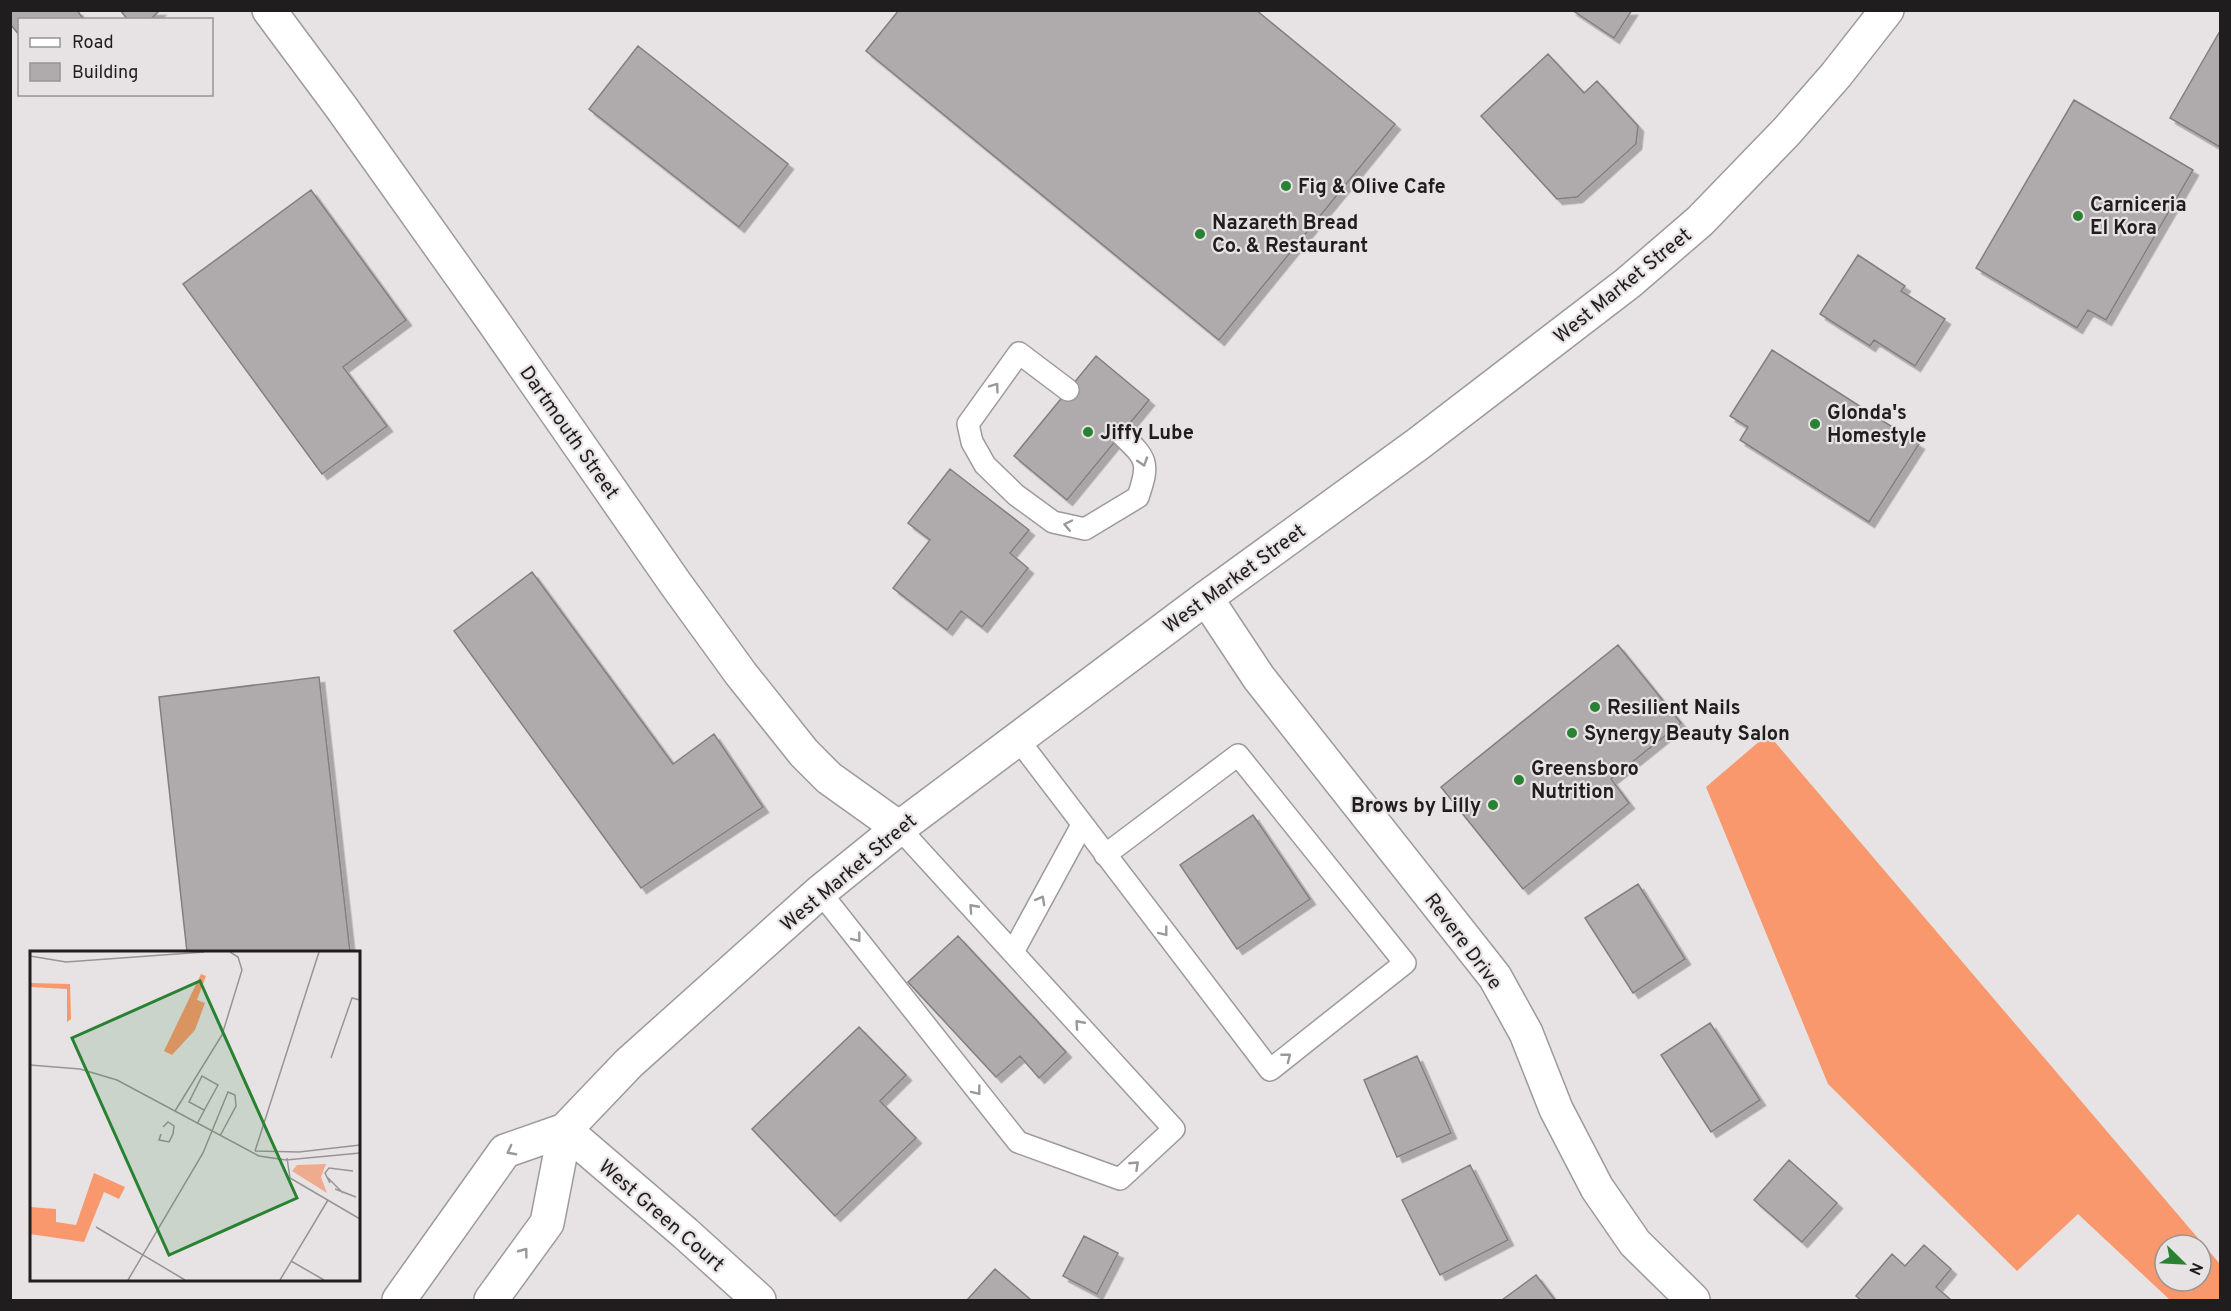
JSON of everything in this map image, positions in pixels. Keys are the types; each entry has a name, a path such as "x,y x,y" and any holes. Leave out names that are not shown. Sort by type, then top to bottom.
{"main road":[{"name":"Dartmouth Street","path":"269,10 369,146 741,674 804,753 829,778 899,828"},
{"name":"West Market Street","path":"399,1300 505,1151 565,1130 629,1063 820,892 899,828 1206,597 1418,444 1628,283 1700,221 1772,147 1836,75 1887,10"},
{"name":"Revere Drive","path":"1206,597 1259,678 1495,977 1526,1033 1556,1109 1597,1188 1635,1243 1693,1300"},
{"path":"491,1300 547,1223 565,1130"},
{"name":"West Green Court","path":"565,1130 759,1300"}],"lane":[{"path":"1068,390 1019,353 968,424 972,442 985,465 1016,495 1053,522 1085,529 1138,497 1147,471 1141,453 1121,434"},
{"path":"1017,738 1128,886 1270,1070 1406,963 1238,755 1105,855"},
{"path":"1013,952 1082,825"},
{"path":"820,892 1018,1142 1120,1179 1174,1129 899,828"}],"shaded area":[{"path":"1768,734 2194,1233 2153,1233 2153,1284 2078,1214 2017,1271 1828,1084 1706,787"},
{"path":"2213,1256 2220,1264 2220,1300 2170,1300 2163,1293 2213,1293"}],"building":[{"path":"10,10 77,10 83,18 18,18 18,34 10,24"},
{"path":"120,10 160,10 152,18 126,18"},
{"path":"899,10 1256,10 1395,124 1219,340 866,51"},
{"path":"1572,10 1632,10 1614,38"},
{"path":"2220,31 2220,147 2170,118"},
{"path":"638,46 788,164 739,227 589,109"},
{"path":"1548,54 1584,93 1597,81 1638,126 1636,144 1577,197 1557,199 1481,116"},
{"path":"2074,100 2193,170 2106,320 2088,310 2077,328 1976,268"},
{"path":"311,190 406,320 343,367 387,426 322,474 183,284"},
{"path":"1858,255 1905,286 1901,291 1945,319 1915,366 1874,340 1870,346 1820,314"},
{"path":"1772,350 1919,444 1869,522 1740,440 1748,427 1730,416"},
{"path":"1096,356 1149,400 1067,500 1014,456"},
{"path":"950,469 1029,530 1010,553 1028,568 982,627 961,611 947,630 893,588 930,540 908,523"},
{"path":"532,572 673,764 714,734 763,807 641,888 454,631"},
{"path":"1618,645 1681,723 1611,779 1629,803 1523,889 1441,787"},
{"path":"319,677 350,951 187,951 159,697"},
{"path":"1253,815 1310,899 1237,949 1180,865"},
{"path":"1638,884 1685,959 1633,993 1585,918"},
{"path":"958,936 1066,1052 1039,1078 1020,1056 996,1077 908,982"},
{"path":"1710,1023 1760,1100 1711,1132 1661,1055"},
{"path":"859,1027 906,1075 880,1101 916,1138 835,1216 752,1129"},
{"path":"1417,1056 1451,1133 1397,1157 1364,1080"},
{"path":"1789,1160 1837,1203 1802,1242 1754,1200"},
{"path":"1470,1165 1508,1240 1440,1275 1402,1200"},
{"path":"1084,1236 1118,1253 1097,1294 1063,1276"},
{"path":"1924,1245 1951,1269 1936,1287 1951,1300 1861,1300 1856,1296 1892,1254 1905,1266"},
{"path":"995,1269 1031,1300 967,1300"},
{"path":"1536,1275 1555,1300 1502,1300"}],"place":[{"name":"Fig & Olive Cafe","path":"1286,186"},
{"name":"Carniceria El Kora","path":"2078,216"},
{"name":"Nazareth Bread Co. & Restaurant","path":"1200,234"},
{"name":"Glonda's Homestyle","path":"1815,424"},
{"name":"Jiffy Lube","path":"1088,432"},
{"name":"Resilient Nails","path":"1595,707"},
{"name":"Synergy Beauty Salon","path":"1572,733"},
{"name":"Greensboro Nutrition","path":"1519,780"},
{"name":"Brows by Lilly","path":"1493,805"}]}
